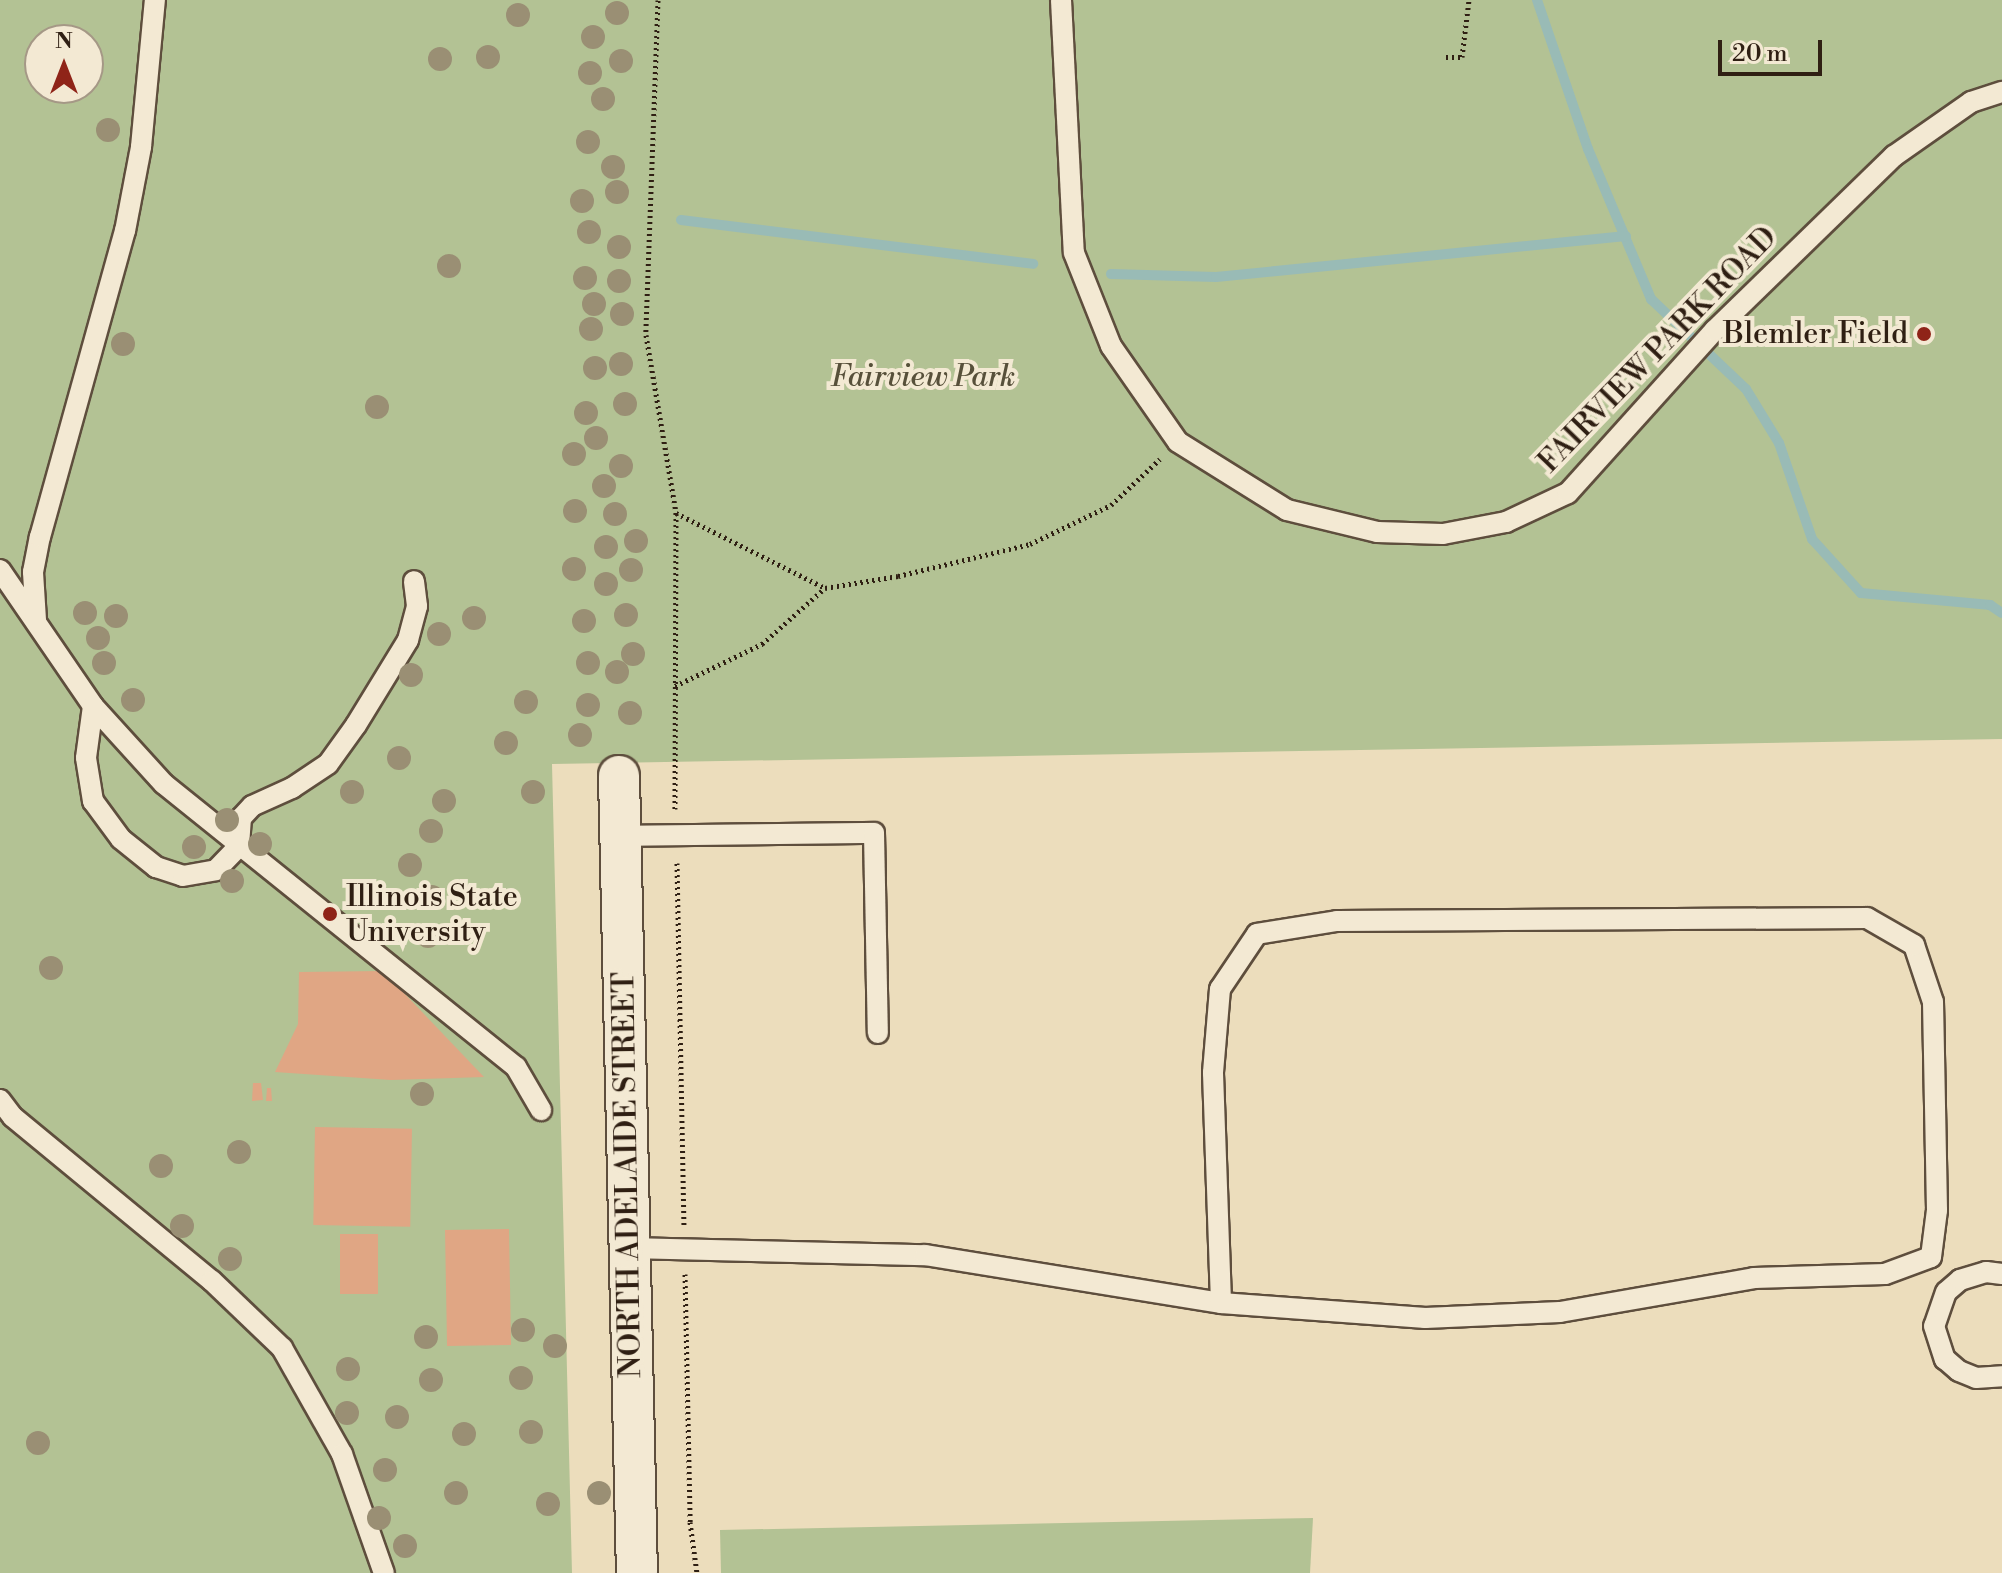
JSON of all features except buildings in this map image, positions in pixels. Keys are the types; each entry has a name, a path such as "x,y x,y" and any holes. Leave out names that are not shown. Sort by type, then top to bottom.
{"street":[{"name":"NORTH ADELAIDE STREET","path":"619,776 637,1573"}],"lane":[{"path":"36,620 33,572 40,537 125,231 141,147 155,0"},
{"name":"FAIRVIEW PARK ROAD","path":"1061,0 1074,253 1111,346 1178,442 1287,510 1377,532 1443,534 1506,522 1568,493 1715,330 1894,156 1971,102 2002,92"},
{"path":"0,570 93,706 164,784 239,846 327,911 516,1067 541,1110"},
{"path":"93,706 86,758 93,801 121,839 156,867 183,876 216,870 239,846 241,818 252,806 292,788 328,764 356,725 408,640 417,606 414,581"},
{"path":"620,836 874,833 878,1033"},
{"path":"1221,1303 1213,1073 1220,989 1257,934 1337,921 1867,918 1914,945 1933,1002 1937,1210 1931,1257 1954,1285"},
{"path":"0,1100 13,1117 212,1281 282,1348 342,1454 384,1573"},
{"path":"629,1248 925,1255 1221,1303 1425,1318 1560,1312 1754,1278 1885,1274 1931,1257"},
{"path":"2002,1274 1972,1274 1954,1285 1937,1308 1937,1343 1959,1371 1976,1378 2002,1376"}],"path":[{"path":"658,0 646,335 676,513 676,836 684,1248 690,1522 697,1573"},
{"path":"1446,57 1462,57 1469,0"},
{"path":"675,686 762,644 825,588 898,576 1030,544 1111,505 1178,442"},
{"path":"676,513 825,588"}],"green space":[{"name":"Fairview Park","path":"0,0 2002,0 2002,739 552,764 572,1573 0,1573"},
{"path":"1313,1518 1310,1573 721,1573 720,1530"}],"waterway":[{"path":"1537,0 1588,149 1651,299 1746,389 1779,443 1812,539 1861,593 1990,605 2002,613"},
{"path":"681,220 1033,264"},
{"path":"1111,274 1216,277 1626,236"}],"place":[{"name":"Blemler Field","path":"1924,334"},
{"name":"Illinois State University","path":"330,914"}]}
